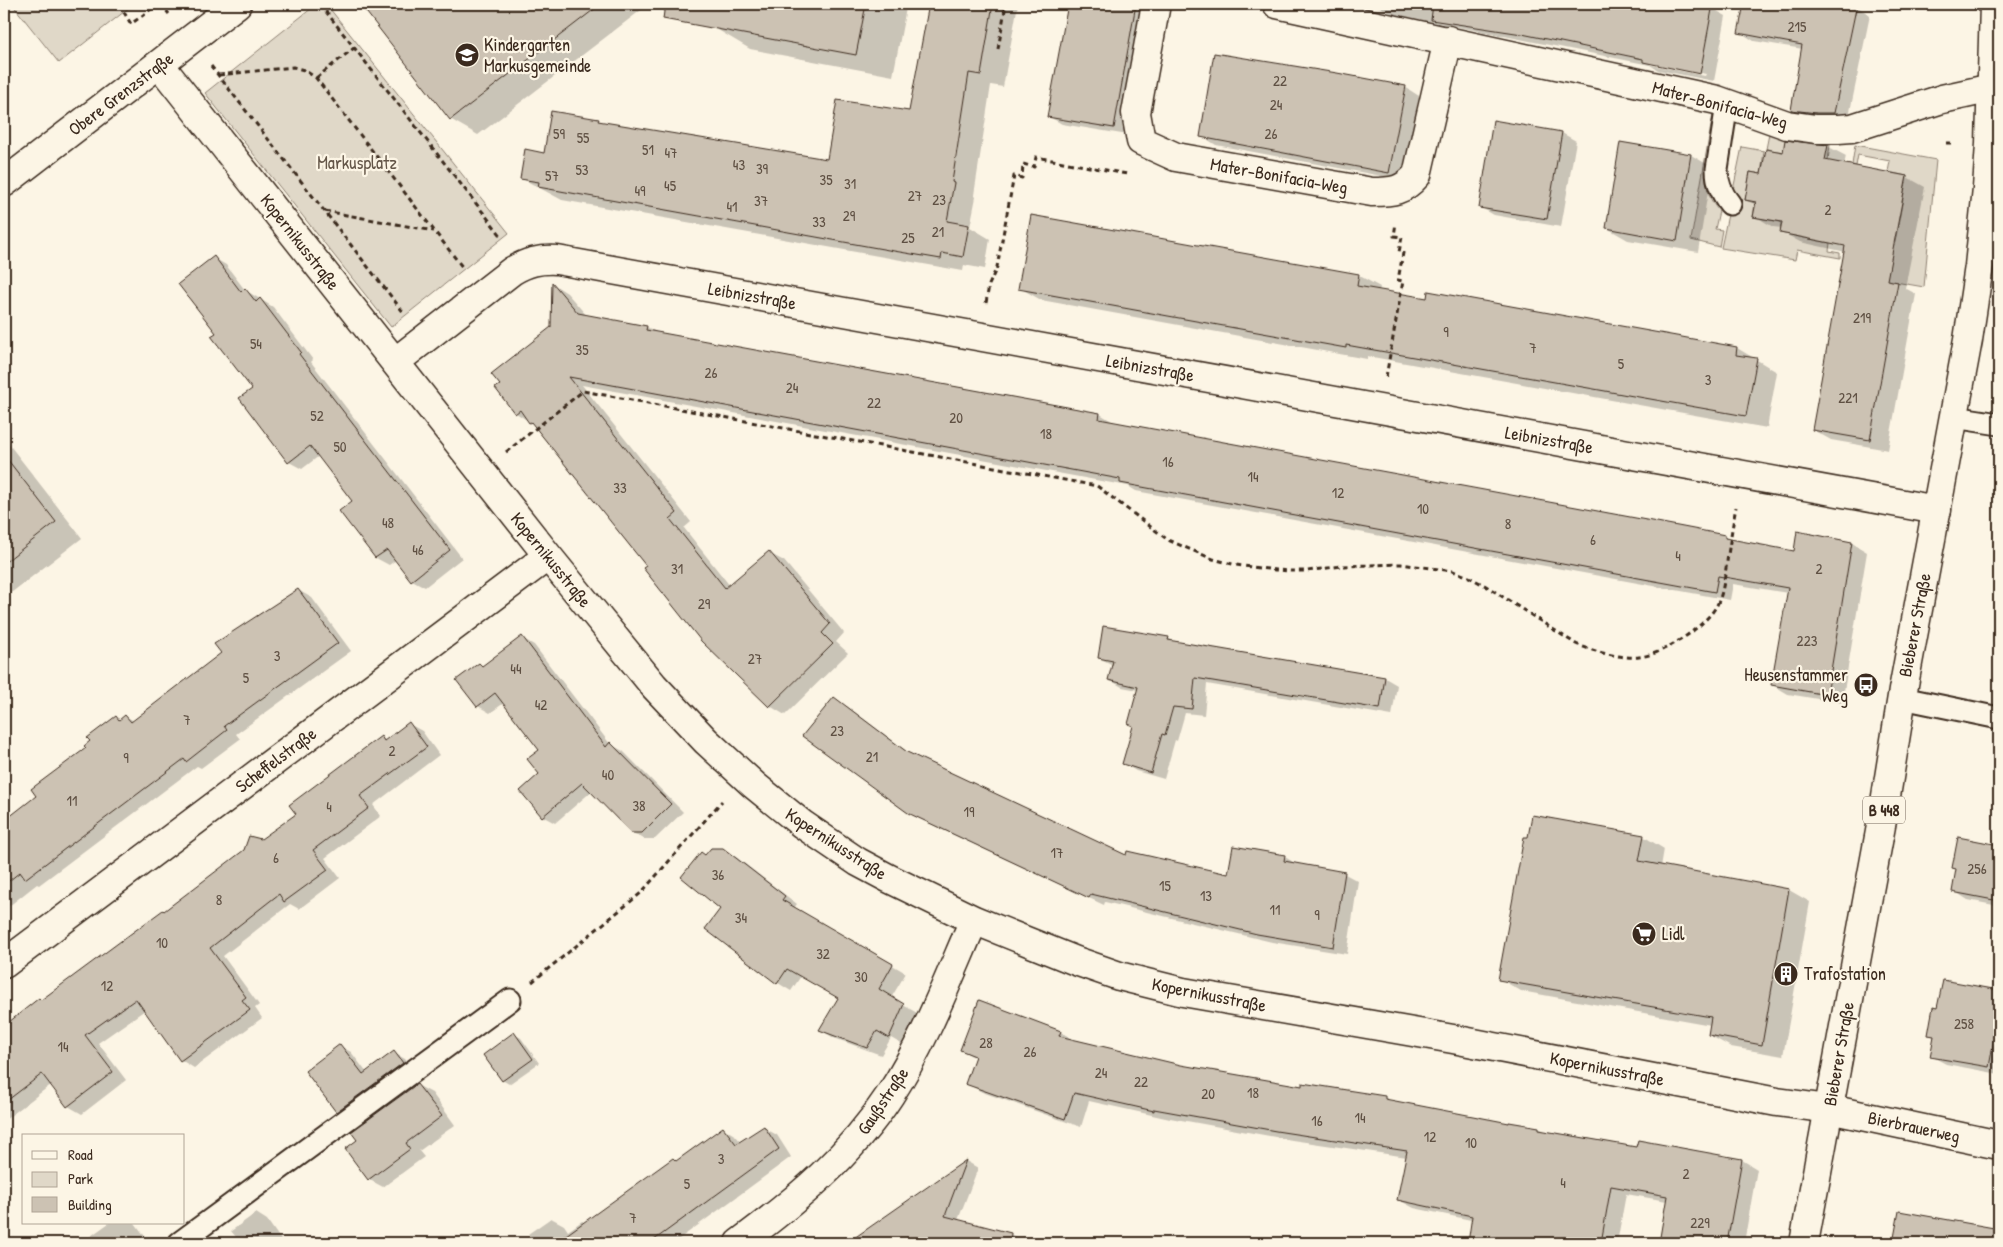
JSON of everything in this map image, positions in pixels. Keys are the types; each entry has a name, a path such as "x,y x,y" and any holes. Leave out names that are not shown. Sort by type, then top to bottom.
{"street":[{"name":"Obere Grenzstraße","path":"4,183 237,4"},
{"name":"Mater-Bonifacia-Weg","path":"1156,4 1136,112 1141,141 1176,157 1372,192 1391,192 1407,186 1417,175 1448,40"},
{"name":"Mater-Bonifacia-Weg","path":"1277,4 1448,40 1727,104 1787,125 1816,129 1852,128 1942,99 1992,88"},
{"name":"Bieberer Straße","path":"1804,1243 1883,814 1979,266 1988,188 1992,88 1996,54 1994,4"},
{"name":"Kopernikusstraße","path":"160,65 481,472 660,692 706,741 744,777 784,810 858,862 974,920 1119,976 1183,992 1452,1039 1777,1102 1829,1110"},
{"name":"Leibnizstraße","path":"395,362 499,280 524,264 534,260 557,260 1937,510"},
{"name":"Scheffelstraße","path":"4,964 548,556"},
{"name":"Gaußstraße","path":"740,1243 790,1205 854,1142 881,1108 913,1054 974,920"},
{"name":"Bierbrauerweg","path":"1829,1110 1999,1145"}],"lane":[{"path":"1727,104 1716,170 1721,192 1730,204"},
{"path":"1954,417 1999,424"},
{"path":"1902,698 1999,718"},
{"path":"179,1243 510,1000"}],"path":[{"path":"119,4 131,24 158,4"},
{"path":"320,4 524,264"},
{"path":"998,49 1006,4"},
{"path":"190,41 424,340"},
{"path":"316,78 354,48"},
{"path":"218,75 293,67 304,70 316,78 482,293"},
{"path":"1946,144 1954,143"},
{"path":"980,337 989,286 997,267 1014,176 1022,178 1023,164 1034,166 1036,157 1134,175"},
{"path":"324,211 434,231"},
{"path":"1380,410 1403,281 1398,280 1403,253 1399,252 1402,237 1394,236 1398,215"},
{"path":"481,472 583,391 1097,486 1168,540 1213,559 1236,565 1275,570 1307,571 1342,566 1401,564 1453,571 1486,586 1586,648 1630,657 1648,655 1682,638 1701,624 1717,605 1723,583 1741,475"},
{"path":"510,1000 642,893 744,777"}],"green space":[{"path":"12,4 134,4 59,63"},
{"name":"Markusplatz","path":"317,4 326,4 509,233 391,327 205,93"},
{"path":"1713,114 1716,116 1706,179 1710,198 1719,211 1715,229 1722,230 1719,247 1691,240"},
{"path":"1769,134 1800,142 1830,145 1828,160 1766,149"},
{"path":"1855,145 1936,160 1924,287 1878,279 1895,242 1907,176 1888,172 1890,161 1858,155 1856,166 1852,165"},
{"path":"1742,147 1764,151 1761,174 1750,172 1745,200 1755,203 1753,217 1781,222 1780,233 1830,243 1829,251 1840,253 1840,258 1797,250 1795,260 1721,248"}],"building":[{"name":"Kindergarten Markusgemeinde","path":"360,4 601,4 450,120"},
{"path":"665,4 866,4 856,55 663,19"},
{"path":"929,4 993,4 981,75 969,73 947,221 969,225 963,257 942,253 941,259 894,251 538,187 539,182 520,179 525,149 544,153 551,111 599,119 598,121 827,159 837,100 909,111"},
{"path":"1068,4 1136,4 1114,128 1047,117"},
{"path":"1433,4 1713,4 1700,74 1643,62 1643,59 1522,34 1431,20"},
{"path":"1744,4 1857,4 1834,113 1791,110 1802,45 1738,33"},
{"path":"1214,53 1406,86 1389,173 1200,137"},
{"path":"1493,120 1562,132 1547,219 1479,208"},
{"path":"1785,140 1828,145 1825,160 1907,176 1887,280 1898,282 1870,440 1812,430 1845,246 1780,233 1782,222 1753,217 1756,202 1745,200 1750,172 1761,174 1766,149 1783,152"},
{"path":"1620,142 1691,154 1677,241 1606,228"},
{"path":"1031,215 1359,274 1357,286 1427,298 1428,291 1737,347 1736,355 1757,358 1746,416 1346,345 1346,348 1018,289"},
{"path":"214,256 241,292 245,288 256,302 260,298 301,352 299,354 450,550 411,581 387,550 375,558 339,511 352,501 310,446 288,463 239,398 252,389 211,336 216,333 178,284"},
{"path":"552,282 578,313 647,326 646,330 1100,413 1099,419 1641,519 1725,535 1725,538 1794,551 1797,531 1852,542 1827,695 1771,685 1788,588 1718,576 1715,592 1120,483 1120,479 569,377 677,513 670,519 725,588 769,551 830,624 822,633 833,644 769,707 701,641 643,568 646,566 531,422 529,423 520,410 515,414 495,388 500,385 491,374 551,327"},
{"path":"4,455 56,522 4,563"},
{"path":"298,589 338,643 224,726 227,730 186,762 184,759 25,879 20,872 4,885 4,821 36,796 31,789 86,748 84,746 90,741 87,738 116,716 119,720 125,715 131,722 221,653 214,644"},
{"path":"1103,626 1169,637 1168,640 1385,677 1380,709 1195,678 1192,709 1173,707 1165,735 1162,734 1151,773 1122,764 1133,726 1128,724 1138,687 1108,680 1113,661 1098,658"},
{"path":"522,636 606,747 610,742 671,804 642,833 631,833 582,783 542,817 520,791 539,774 527,759 539,750 495,693 477,707 456,680 479,663 482,666"},
{"path":"834,697 907,752 1126,855 1127,851 1228,874 1233,846 1285,855 1284,861 1345,872 1333,947 1257,934 1091,894 1089,898 908,813 802,736"},
{"path":"409,722 427,747 360,796 369,808 313,850 328,870 284,902 279,894 210,948 246,997 242,1000 250,1010 180,1061 136,999 85,1035 113,1072 67,1107 42,1074 4,1103 4,1026 39,998 41,1000 164,911 244,850 249,836 261,839 296,814 289,805 381,736 384,741"},
{"name":"Lidl","path":"1532,815 1644,835 1639,861 1789,889 1762,1045 1708,1035 1711,1017 1498,980 1524,837 1528,837"},
{"path":"1958,837 1999,845 1999,901 1952,892 1956,869 1952,868"},
{"path":"711,848 723,848 785,896 782,900 893,964 879,989 904,1004 889,1038 877,1031 867,1048 819,1030 838,998 787,969 777,984 705,929 720,909 681,877 701,852 705,855"},
{"path":"1943,980 1999,990 1999,1012 1989,1067 1930,1057 1934,1036 1928,1035 1933,1007 1937,1008"},
{"path":"979,1000 1061,1031 1059,1036 1181,1065 1302,1086 1302,1083 1385,1096 1385,1099 1539,1127 1539,1130 1636,1147 1638,1140 1742,1159 1727,1243 1659,1243 1667,1196 1611,1186 1601,1243 1468,1243 1472,1216 1397,1200 1407,1151 1276,1131 1154,1109 1154,1111 1074,1093 1065,1119 965,1084 975,1056 960,1050"},
{"path":"514,1032 533,1059 502,1081 483,1055"},
{"path":"340,1044 363,1074 394,1051 403,1063 336,1112 305,1071"},
{"path":"417,1084 442,1116 406,1143 410,1149 368,1180 345,1149 357,1140 351,1132"},
{"path":"764,1126 779,1149 650,1243 555,1243 673,1158 676,1161 723,1127 736,1144"},
{"path":"966,1160 945,1216 1011,1233 1010,1243 847,1243"},
{"path":"1899,1211 1994,1228 1993,1243 1893,1243"}],"place":[{"name":"Kindergarten Markusgemeinde","path":"467,55"},
{"name":"Heusenstammer Weg","path":"1866,685"},
{"name":"Lidl","path":"1644,934"},
{"name":"Trafostation","path":"1786,974"}]}
